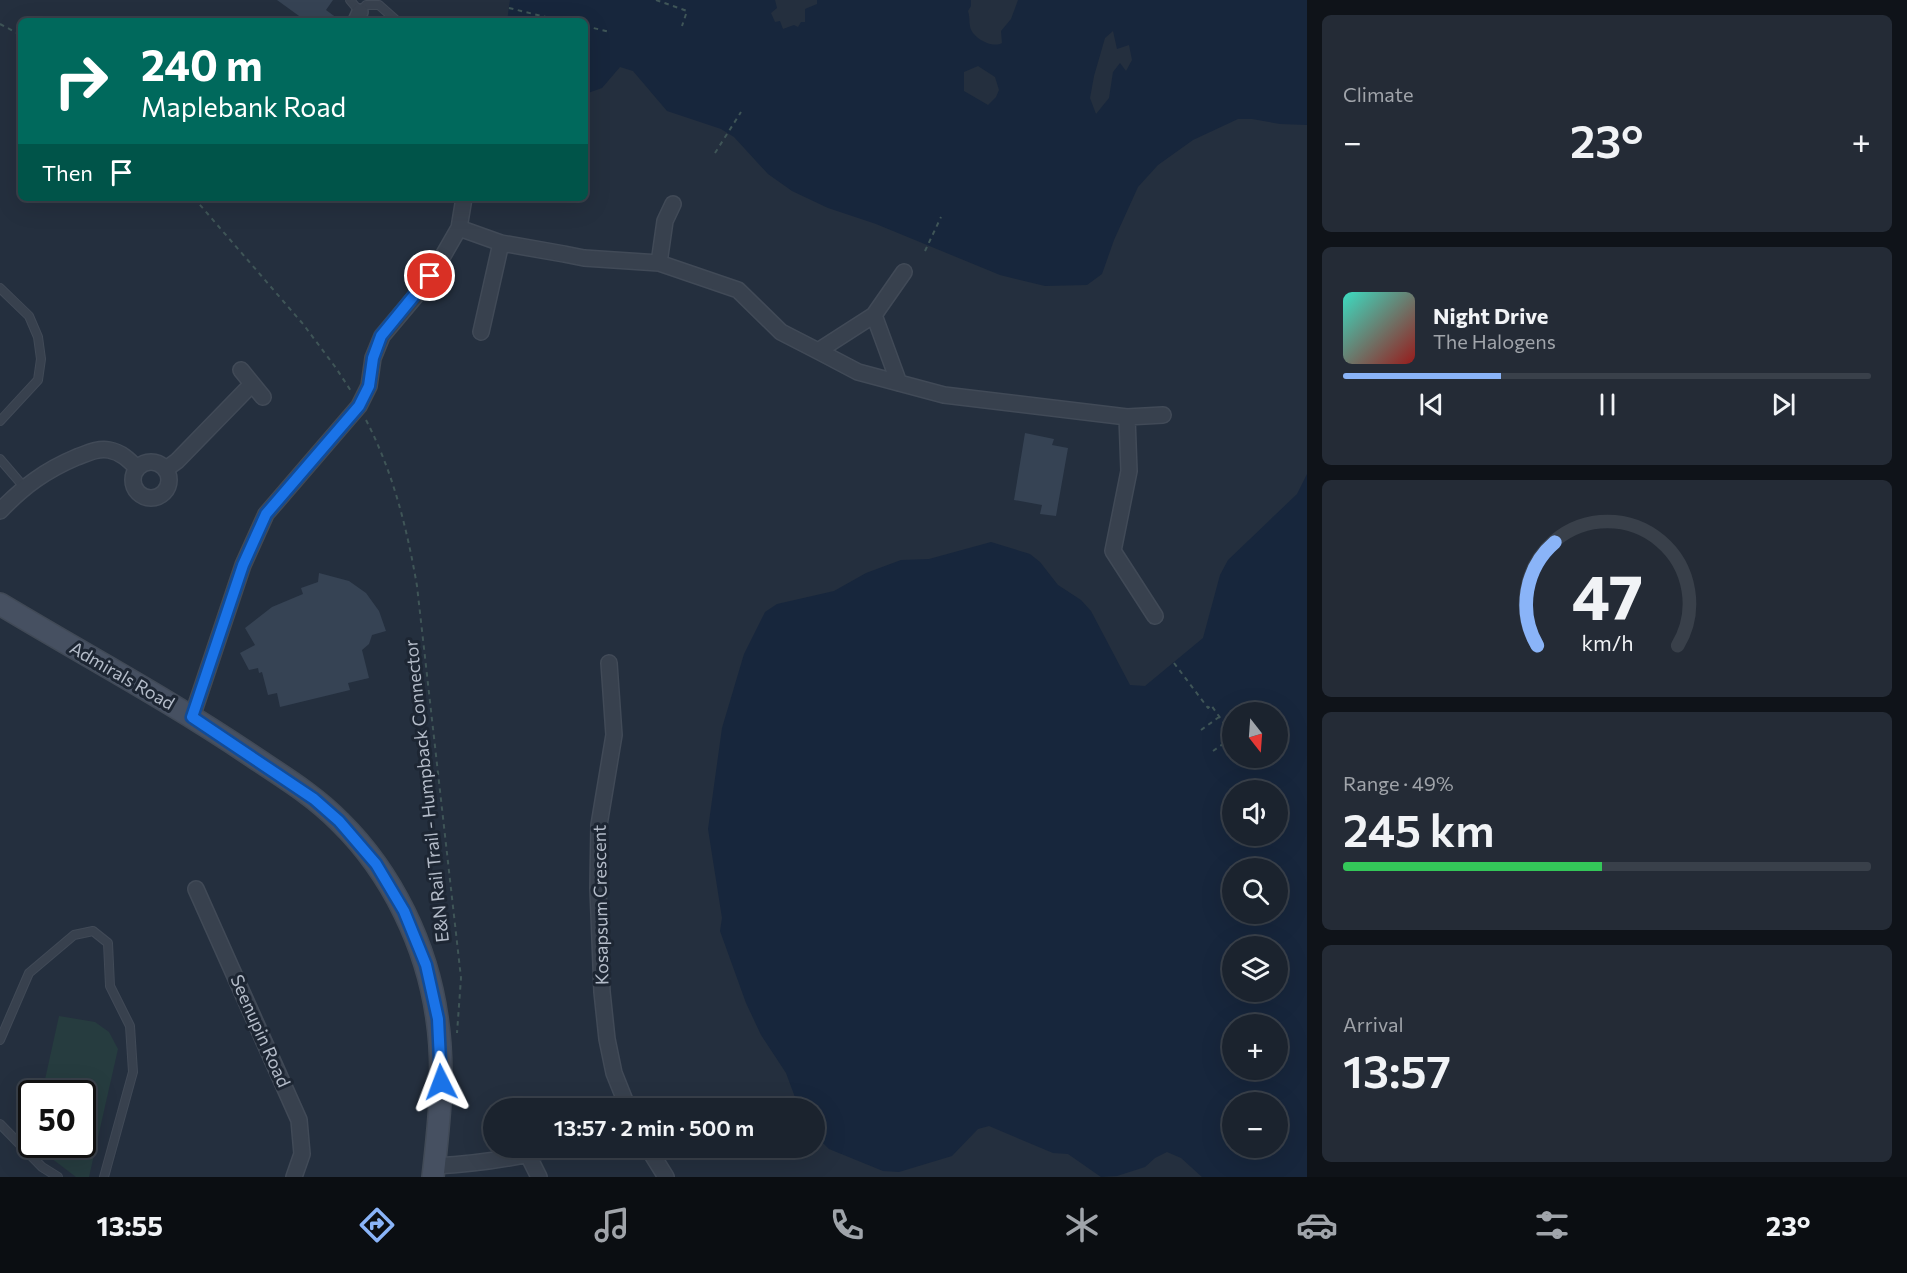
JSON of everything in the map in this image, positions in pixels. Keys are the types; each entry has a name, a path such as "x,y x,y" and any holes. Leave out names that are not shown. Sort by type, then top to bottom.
{"main road":[{"name":"Admirals Road","path":"0,604 192,717 314,799 339,821 376,864 404,911 426,965 438,1019 441,1082 433,1172"}],"street":[{"path":"192,717 243,565 266,514 359,406 369,386 373,358 381,336 419,292 459,228 464,201"},
{"path":"659,263 665,221 673,204"},
{"path":"459,228 501,243 584,258 659,263 738,290 781,332 858,372 944,395 1127,417 1162,415"},
{"path":"481,332 501,243"},
{"path":"818,351 874,315 904,272"},
{"path":"874,315 899,383"},
{"path":"241,370 262,397"},
{"path":"166,469 177,461 252,384"},
{"path":"1127,417 1129,471 1113,551 1155,616"},
{"path":"0,511 24,487 49,470 95,451 115,452 137,468"},
{"path":"154,461 166,469 169,476 168,488 159,496 148,498 138,493 132,478 137,468 146,462 154,461"},
{"name":"Kosapsum Crescent","path":"609,663 614,735 599,825 598,888 602,992 607,1040 614,1073 624,1098"},
{"name":"Seenupin Road","path":"196,888 299,1120 302,1154 294,1177"},
{"path":"433,1172 511,1158"},
{"path":"529,1158 538,1177"},
{"path":"654,1158 666,1177"}],"lane":[{"path":"350,0 358,17"},
{"path":"358,17 366,5 379,5 394,18"},
{"path":"0,288 29,316 38,337 41,359 38,380 0,421"},
{"path":"0,459 24,487"},
{"path":"0,1040 29,973 74,935 93,931 108,943 110,986 130,1026 133,1072 104,1177"},
{"path":"0,1124 42,1167 57,1177"}],"path":[{"path":"656,0 687,11 682,26"},
{"path":"509,8 551,18"},
{"path":"0,24 18,33"},
{"path":"588,27 610,32"},
{"path":"715,153 741,112"},
{"path":"197,201 303,324 336,368 355,399"},
{"path":"925,251 941,217"},
{"name":"E&N Rail Trail - Humpback Connector","path":"365,417 397,494 410,543 417,586 461,978 457,1035"},
{"path":"1174,663 1208,708 1211,705 1222,720"},
{"path":"1201,730 1220,717"},
{"path":"1213,751 1222,744"}],"green space":[{"path":"59,1016 95,1022 109,1032 118,1049 96,1146 96,1080 45,1080"},
{"path":"51,1158 93,1158 89,1177 76,1177"}],"water":[{"path":"510,0 775,0 777,8 771,13 775,22 780,21 783,29 794,25 798,27 801,22 805,22 805,9 817,4 817,0 971,0 968,11 971,30 983,41 998,44 1002,43 1001,31 1011,19 1018,0 1307,0 1307,125 1238,119 1193,140 1158,165 1138,187 1114,240 1102,274 1087,285 1045,286 1000,275 876,224 828,208 792,191 768,174 734,137 721,129 667,111 633,71 620,67 602,88 588,93 588,18 507,18","holes":["1113,31 1117,49 1129,45 1132,60 1126,71 1120,63 1113,72 1109,98 1096,114 1090,98 1094,76 1105,38","978,66 995,77 999,90 988,105 964,91 964,72"]},
{"path":"1307,474 1307,1177 1202,1177 1181,1158 1167,1152 1155,1158 1145,1167 1117,1176 1101,1177 1068,1154 1053,1153 989,1126 978,1129 952,1156 899,1172 883,1171 829,1149 825,1145 825,1098 795,1098 786,1073 761,1035 746,1003 720,931 722,918 708,829 722,728 744,654 765,612 777,604 834,591 866,573 901,560 929,559 991,542 1030,554 1040,562 1058,585 1081,600 1091,611 1130,685 1145,686 1203,638 1220,575 1228,560 1297,494"}],"building":[{"path":"277,0 333,0 326,10 337,18 302,18"},
{"path":"1025,433 1054,439 1052,445 1068,448 1056,516 1040,514 1042,505 1014,500"},
{"path":"319,573 349,581 366,593 379,611 386,631 372,635 369,644 362,650 369,678 348,683 350,690 280,707 277,693 268,695 262,672 259,673 258,668 249,670 240,653 255,645 245,628 272,607 303,594 301,588 318,582"}],"route":[{"path":"430,276 381,336 373,358 369,386 359,406 266,514 243,565 192,717 314,799 339,821 376,864 404,911 426,965 438,1019 441,1082"}]}
